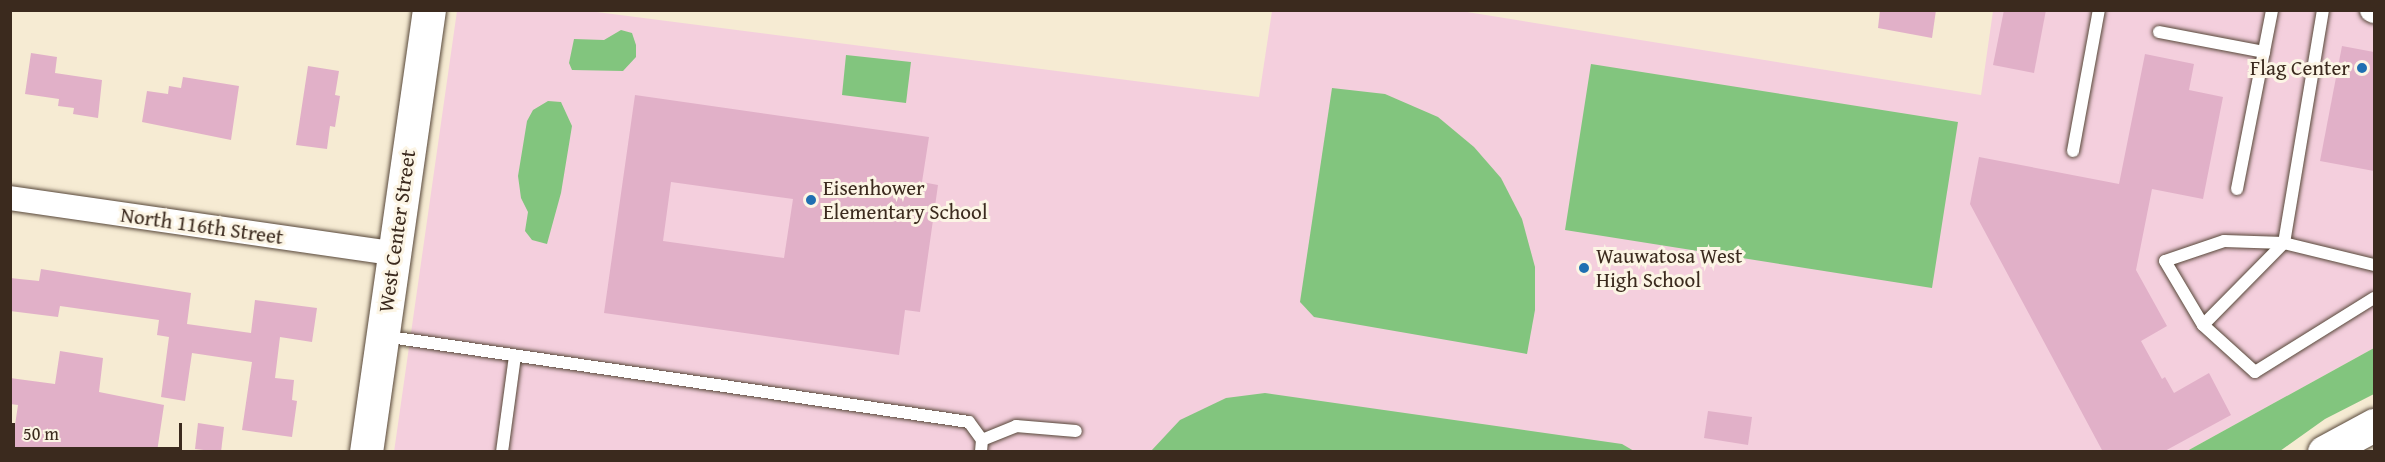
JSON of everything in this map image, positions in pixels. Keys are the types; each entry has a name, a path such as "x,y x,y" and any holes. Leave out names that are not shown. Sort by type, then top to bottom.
{"main road":[{"name":"West Center Street","path":"366,452 429,10"},
{"path":"2324,452 2374,425"}],"street":[{"name":"North 116th Street","path":"10,198 394,253"}],"lane":[{"path":"2073,151 2099,10"},
{"path":"2237,189 2272,10"},
{"path":"2204,325 2284,243 2323,10"},
{"path":"2159,32 2264,52"},
{"path":"2374,265 2284,243 2224,241 2165,261 2204,325 2255,372 2374,298"},
{"path":"383,336 969,422 981,446 1016,426 1076,431"},
{"path":"502,452 515,356"}],"shaded area":[{"path":"457,11 589,11 1259,97 1272,11 1461,11 1981,95 1993,11 2374,11 2374,348 2187,451 394,452"}],"green space":[{"path":"621,30 632,33 636,45 636,57 623,71 572,70 569,63 574,39 604,40"},
{"path":"846,55 911,62 906,103 842,95"},
{"path":"1591,64 1958,122 1932,288 1565,230"},
{"path":"1332,88 1385,94 1438,117 1474,147 1501,178 1522,219 1535,267 1535,310 1527,354 1314,317 1300,302"},
{"path":"548,101 561,102 572,126 561,193 547,244 532,240 525,231 528,212 521,198 518,176 527,121 533,110"},
{"path":"2374,348 2374,394 2325,419 2280,451 2187,451"},
{"path":"1265,393 1622,444 1634,451 1151,451 1180,420 1226,398"}],"building":[{"path":"1880,10 1936,10 1932,38 1878,28"},
{"path":"2004,10 2046,10 2034,73 1993,65"},
{"path":"2342,46 2374,52 2374,171 2320,161"},
{"path":"31,53 57,57 55,73 102,80 98,118 73,114 74,108 58,106 59,99 25,94"},
{"path":"2145,54 2194,64 2189,90 2223,97 2203,199 2152,189 2136,270 2167,326 2141,341 2162,379 2165,377 2174,393 2209,373 2231,415 2163,452 2103,452 1970,204 1979,157 2119,184"},
{"path":"308,66 339,71 335,95 340,96 335,127 330,126 327,149 296,145"},
{"path":"183,77 239,86 231,140 142,122 147,91 168,94 169,86 181,88"},
{"path":"635,95 929,137 922,182 938,185 920,312 905,310 899,355 604,313","holes":["671,182 793,199 784,258 663,241"]},
{"path":"41,269 191,293 187,324 251,333 255,300 317,308 312,342 280,337 275,378 294,380 292,400 297,401 292,437 242,430 252,362 192,353 185,401 161,397 169,337 157,335 159,320 60,306 58,317 10,311 10,278 39,281"},
{"path":"60,351 103,358 99,392 164,405 157,452 11,452 18,405 10,404 10,378 55,384"},
{"path":"1708,411 1752,417 1748,445 1704,438"},
{"path":"198,423 224,427 221,452 195,449"}],"place":[{"name":"Flag Center","path":"2362,68"},
{"name":"Eisenhower Elementary School","path":"811,200"},
{"name":"Wauwatosa West High School","path":"1584,268"}]}
